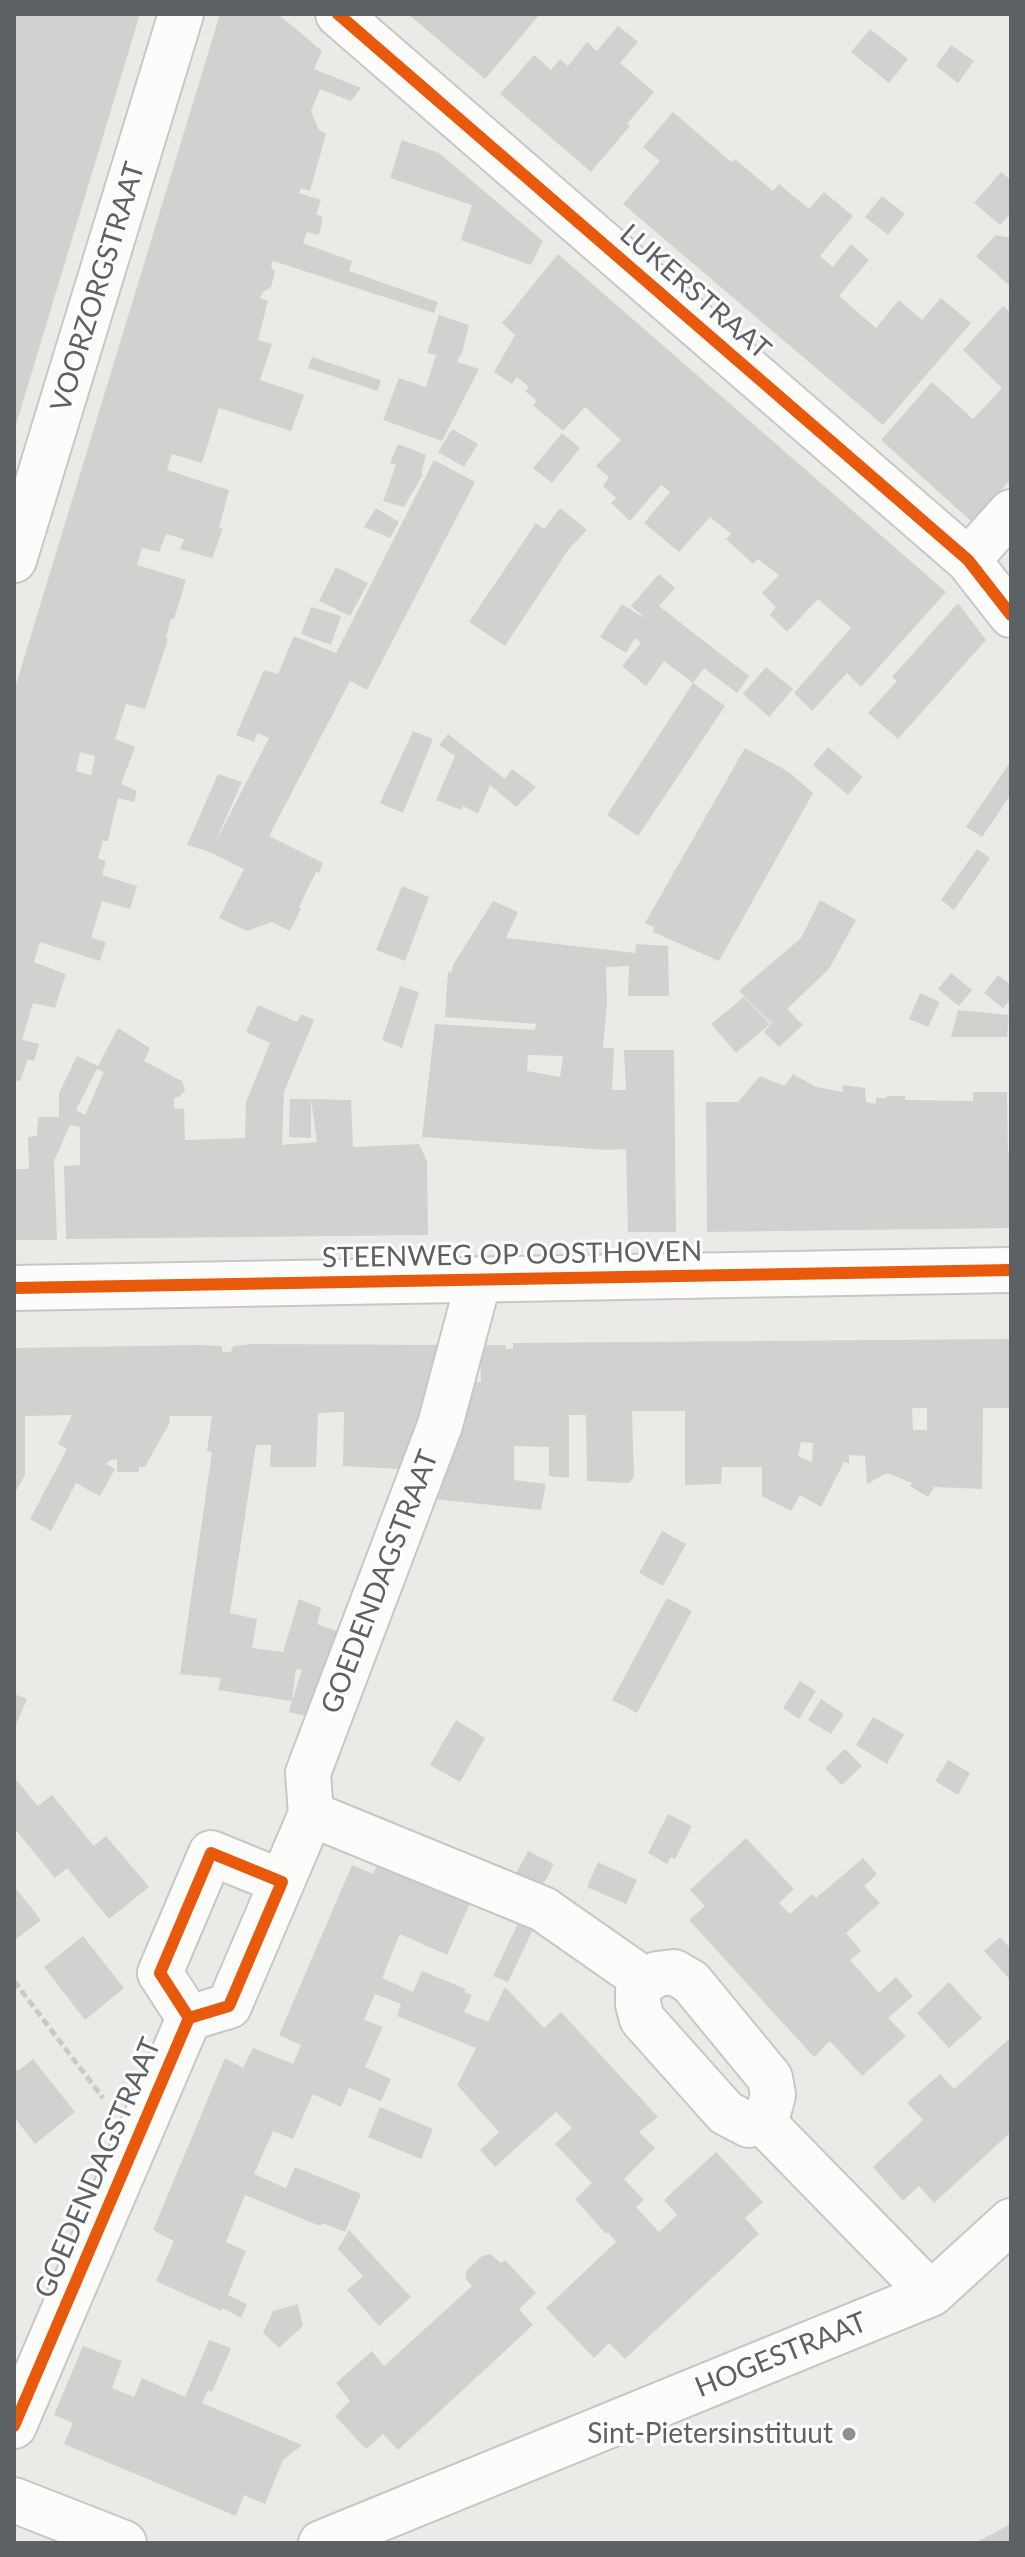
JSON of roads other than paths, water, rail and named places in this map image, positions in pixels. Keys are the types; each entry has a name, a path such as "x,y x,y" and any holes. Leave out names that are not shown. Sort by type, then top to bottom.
{"street":[{"name":"VOORZORGSTRAAT","path":"14,560 181,14"},
{"name":"LUKERSTRAAT","path":"338,14 968,560 1011,615"},
{"path":"968,560 1011,512"},
{"name":"STEENWEG OP OOSTHOVEN","path":"14,1288 1011,1270"},
{"name":"GOEDENDAGSTRAAT","path":"14,2426 189,2018 229,2006 311,1814 308,1773 440,1425 479,1279"},
{"path":"311,1814 543,1909 646,1981"},
{"name":"GOEDENDAGSTRAAT","path":"189,2018 160,1973 211,1853 282,1882"},
{"path":"674,1972 691,1982 770,2078 773,2095 762,2121 749,2125 726,2113 642,2019 638,1991 646,1981 657,1974 674,1972"},
{"path":"762,2121 931,2294"},
{"name":"HOGESTRAAT","path":"321,2543 931,2294 1011,2221"},
{"path":"14,2500 124,2543"}],"place":[{"name":"Sint-Pietersinstituut","path":"849,2434"}]}
